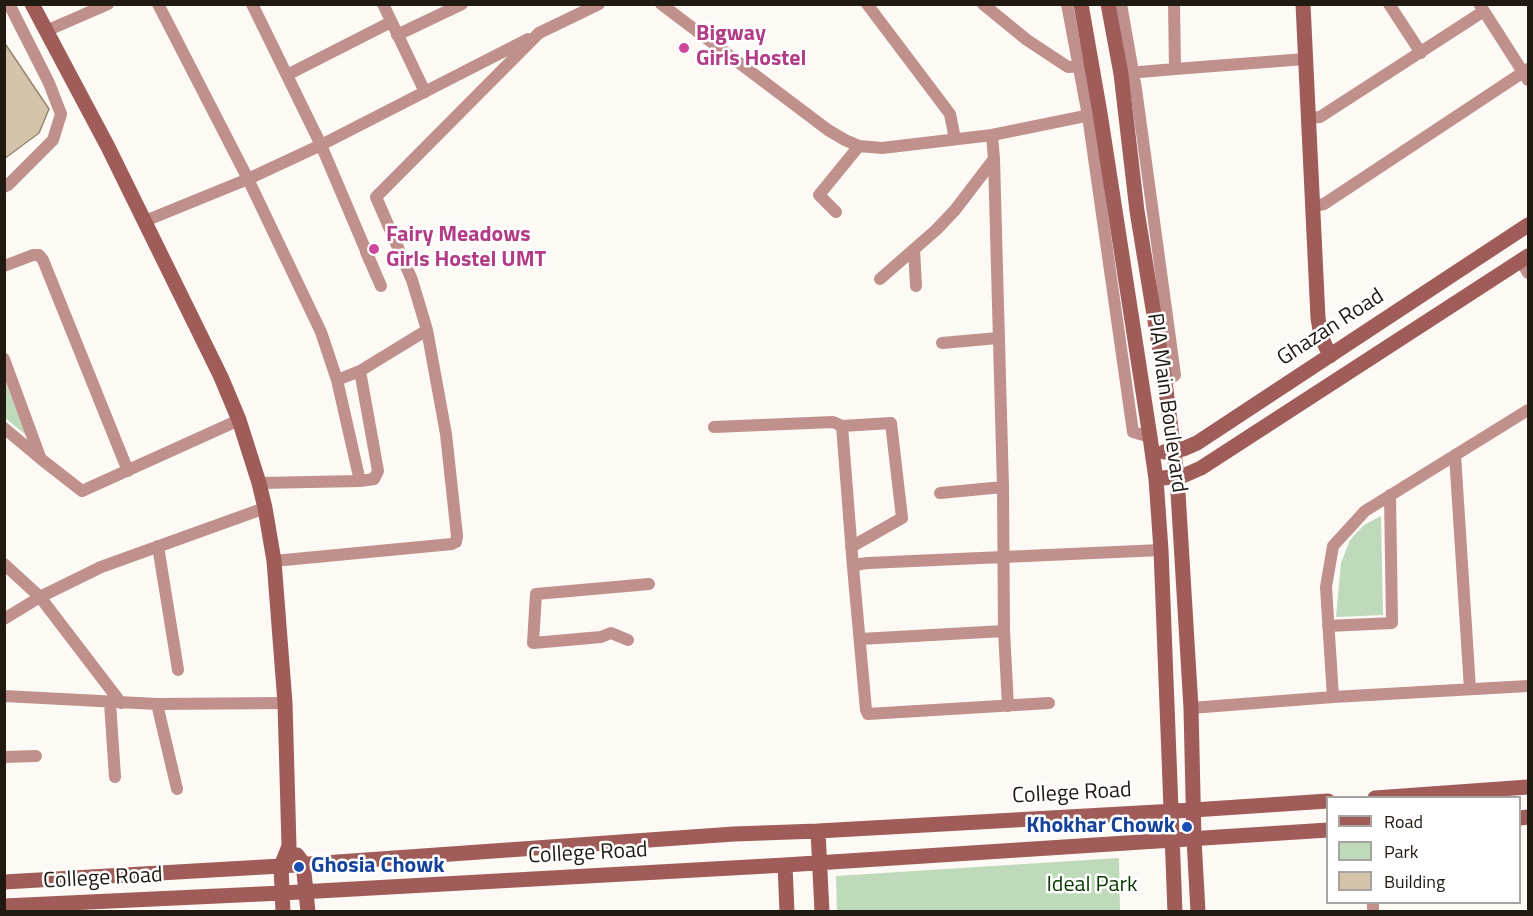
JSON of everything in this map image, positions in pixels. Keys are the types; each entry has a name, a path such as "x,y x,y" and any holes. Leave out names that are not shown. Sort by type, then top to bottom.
{"main road":[{"path":"32,4 108,147 221,376 239,420 266,508 274,561 285,703 289,846 281,866 283,912"},
{"name":"PIA Main Boulevard","path":"1081,4 1085,66 1156,479 1176,912"},
{"name":"PIA Main Boulevard","path":"1108,4 1127,73 1137,211 1165,382 1177,476 1191,708 1198,912"},
{"path":"1303,4 1318,318 1321,336 1330,356"},
{"name":"Ghazan Road","path":"1152,454 1197,443 1528,225"},
{"path":"1156,479 1177,476 1201,468 1526,263"},
{"path":"1403,796 1528,787"},
{"path":"1193,810 1326,801"},
{"name":"College Road","path":"4,882 281,866 734,834 1193,810"},
{"path":"1194,839 1326,830"},
{"path":"818,831 822,912"},
{"name":"College Road","path":"4,906 32,908 282,894 1194,839"},
{"path":"289,846 303,863 308,912"},
{"path":"785,865 787,912"}],"street":[{"path":"4,187 53,140 61,114 49,83 9,4"},
{"path":"46,31 108,4"},
{"path":"158,4 248,179 321,332 338,380 360,481"},
{"path":"252,4 321,145 366,252"},
{"path":"383,4 425,92"},
{"path":"397,35 462,4"},
{"path":"145,221 248,179 321,145 599,4"},
{"path":"867,4 950,114 955,139"},
{"path":"983,4 1027,40 1068,67 1085,66 1067,4"},
{"path":"1121,4 1127,73 1305,59"},
{"path":"1174,4 1175,69"},
{"path":"1389,4 1421,53"},
{"path":"668,6 828,130 859,146 882,148 992,135 1094,115"},
{"path":"1309,118 1320,117 1421,53 1482,8 1527,74 1324,204 1313,206"},
{"path":"287,75 391,22"},
{"path":"274,561 456,542 446,434 427,330 412,280 376,197 539,33"},
{"path":"992,135 1003,487 1004,631 1008,705"},
{"path":"836,212 819,195 859,146"},
{"path":"880,279 936,230 955,210 994,159"},
{"path":"914,249 916,286"},
{"path":"4,267 33,255 39,255 43,260 128,471"},
{"path":"338,380 360,371 427,330"},
{"path":"942,344 998,338"},
{"path":"4,359 41,459"},
{"path":"259,483 374,479 378,471 360,371"},
{"path":"1528,410 1528,417"},
{"path":"1333,697 1326,587 1333,546 1365,511 1528,410"},
{"path":"4,428 82,491 239,420"},
{"path":"714,427 832,422 842,426 891,423 902,518 851,547"},
{"path":"842,426 851,547 868,714 1049,703"},
{"path":"1455,455 1470,689"},
{"path":"940,492 1003,487"},
{"path":"1328,626 1392,623 1390,495"},
{"path":"4,620 40,597 101,567 266,508"},
{"path":"158,546 178,670"},
{"path":"853,567 868,563 1161,550"},
{"path":"4,564 40,597 115,703 115,777"},
{"path":"628,640 611,633 601,637 533,643 536,594 649,584"},
{"path":"860,639 1004,631"},
{"path":"1191,708 1528,686"},
{"path":"4,696 115,703 285,703"},
{"path":"156,704 177,789"},
{"path":"4,756 36,756"}],"green space":[{"path":"5,380 26,435 5,418"},
{"path":"1381,516 1383,615 1336,617 1341,563 1350,540 1364,525"},
{"name":"Ideal Park","path":"1119,858 1120,911 837,911 836,876"}],"building":[{"path":"4,42 49,109 39,133 4,159"}],"place":[{"name":"Bigway Girls Hostel","path":"684,48"},
{"name":"Fairy Meadows Girls Hostel UMT","path":"374,249"},
{"name":"Khokhar Chowk","path":"1187,827"},
{"name":"Ghosia Chowk","path":"299,867"}]}
